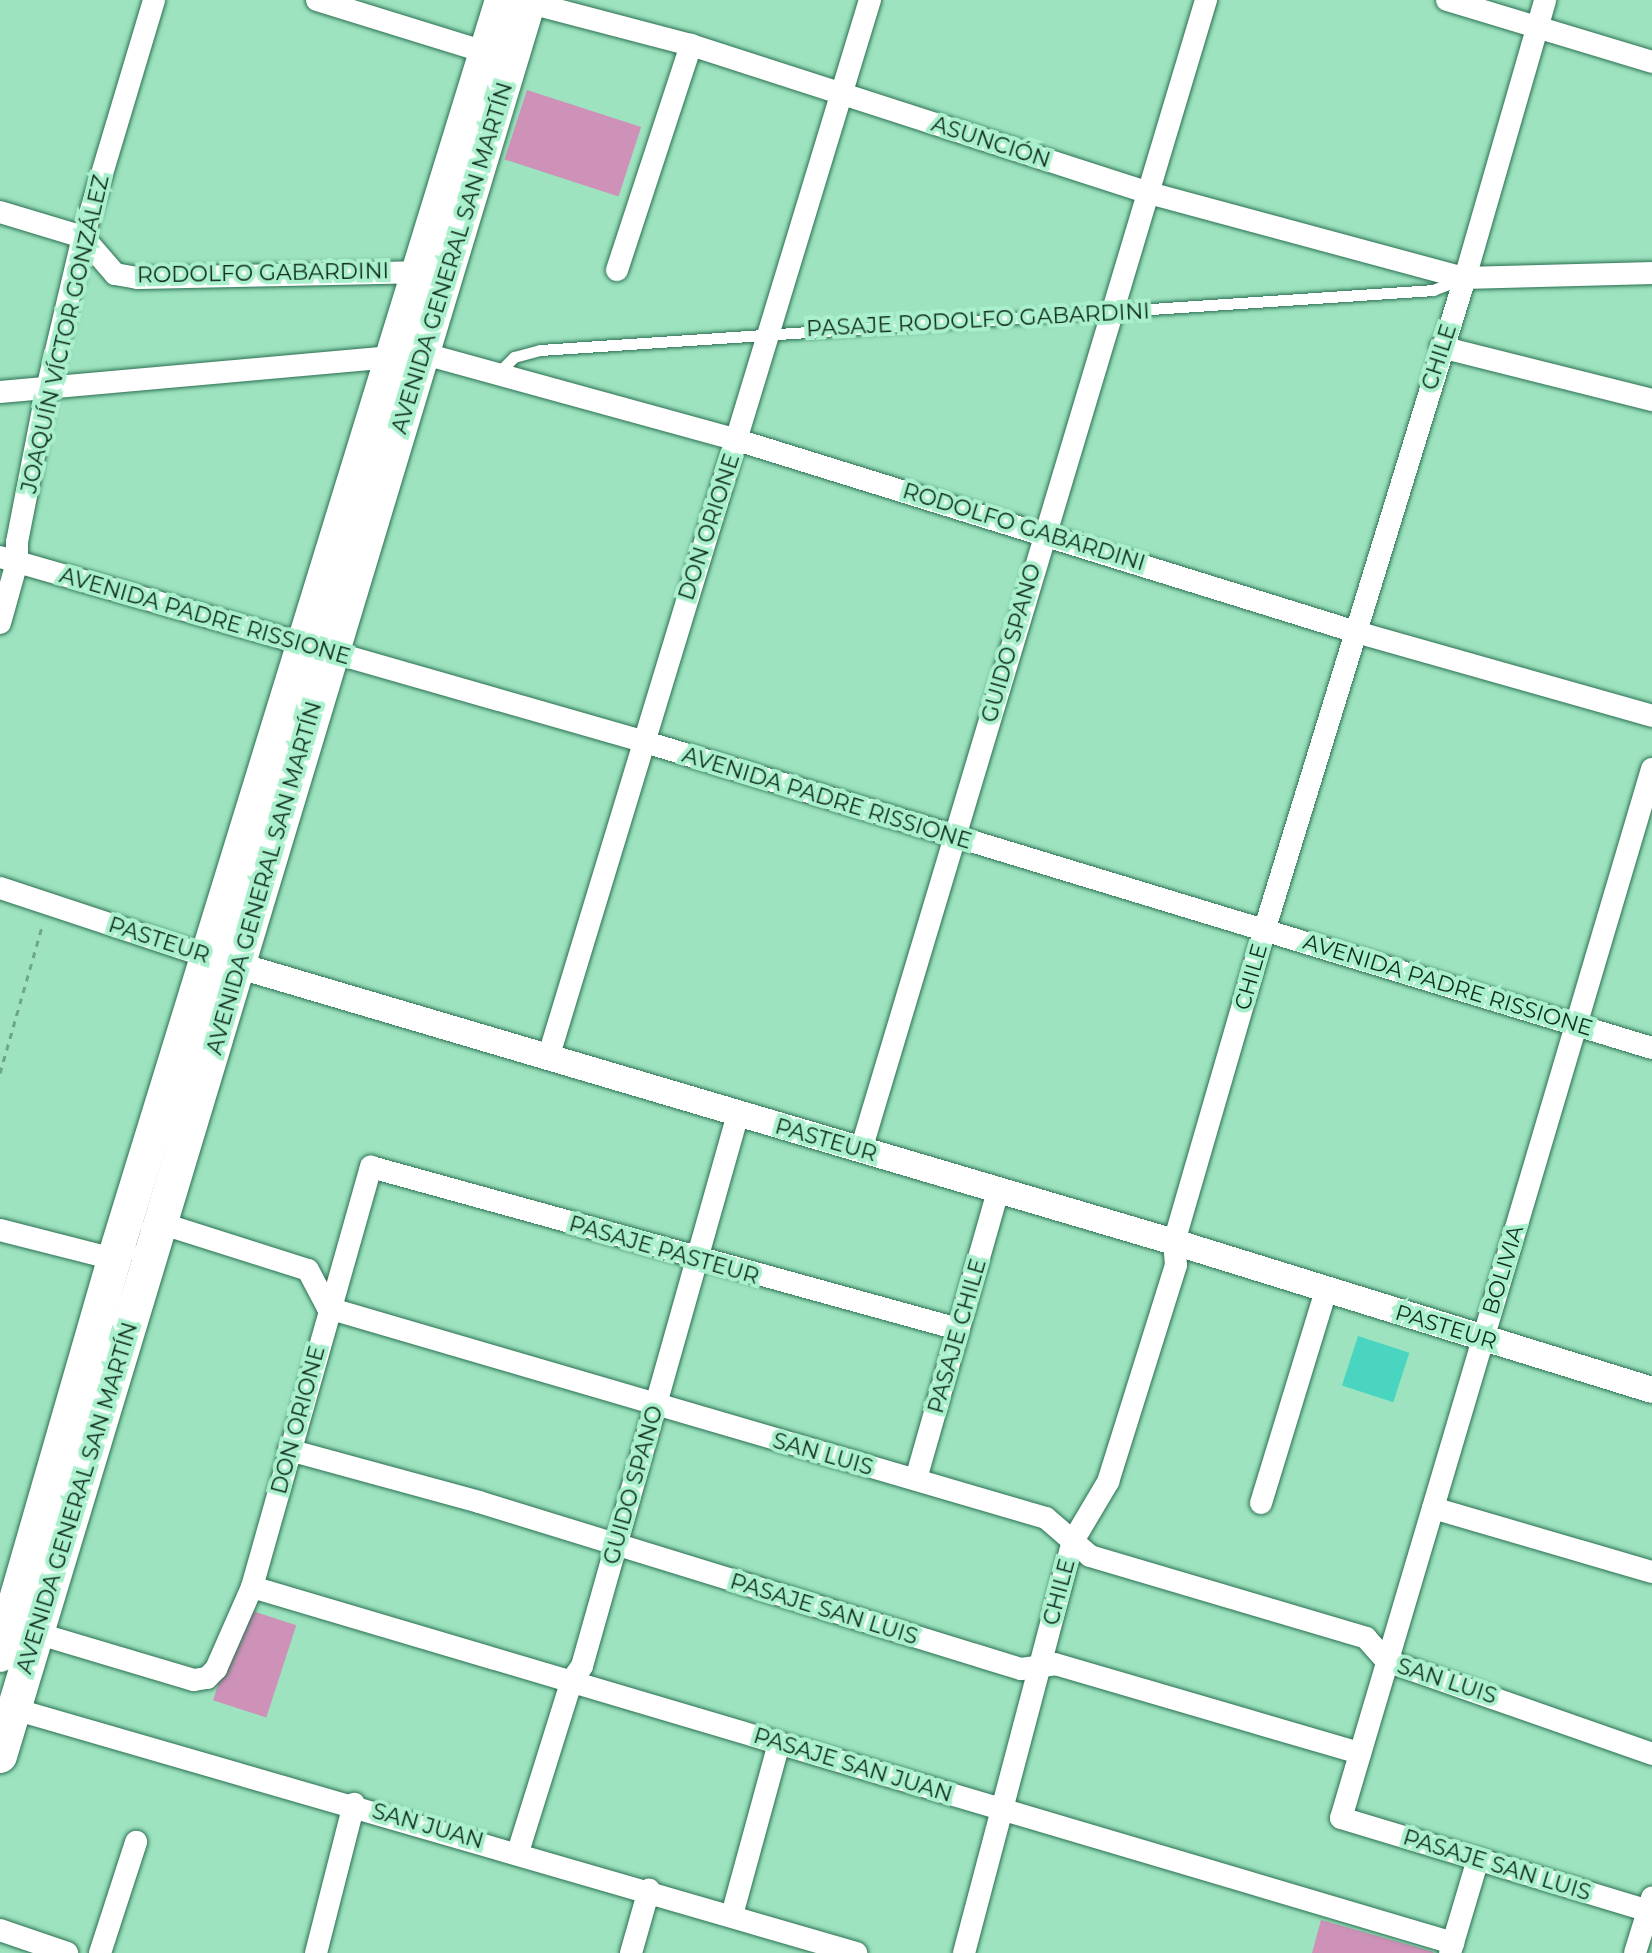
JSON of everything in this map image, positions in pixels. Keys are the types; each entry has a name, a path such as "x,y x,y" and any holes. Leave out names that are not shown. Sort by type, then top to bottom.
{"main road":[{"name":"AVENIDA GENERAL SAN MARTÍN","path":"0,1655 17,1619 160,1223 224,962 435,274 498,56 519,1"},
{"name":"AVENIDA GENERAL SAN MARTÍN","path":"0,1756 17,1619 114,1259 224,962"}],"street":[{"name":"JOAQUÍN VÍCTOR GONZÁLEZ","path":"0,623 9,559 17,542 47,389 83,237 154,0"},
{"path":"317,0 498,56"},
{"name":"DON ORIONE","path":"549,1055 642,741 870,0"},
{"name":"GUIDO SPANO","path":"861,1150 1206,0"},
{"path":"1447,0 1652,62"},
{"name":"CHILE","path":"964,1953 1073,1541 1108,1482 1176,1265 1174,1242 1265,928 1441,347 1465,278 1545,0"},
{"name":"ASUNCIÓN","path":"519,1 691,45 1149,193 1465,278 1652,273"},
{"path":"617,270 691,45"},
{"path":"0,212 83,237"},
{"name":"RODOLFO GABARDINI","path":"83,237 115,274 138,278 435,274"},
{"path":"1441,347 1652,400"},
{"path":"0,392 409,357"},
{"name":"RODOLFO GABARDINI","path":"409,357 497,375 737,440 1044,532 1356,632 1652,716"},
{"name":"AVENIDA PADRE RISSIONE","path":"9,559 642,741 1652,1048"},
{"name":"BOLIVIA","path":"1341,1818 1652,769"},
{"name":"PASTEUR","path":"0,888 224,962 549,1055 998,1192 1174,1242 1652,1390"},
{"name":"GUIDO SPANO","path":"518,1852 572,1680 582,1666 738,1114"},
{"name":"DON ORIONE","path":"17,1619 194,1680 207,1678 216,1669 252,1587 328,1308 371,1167"},
{"name":"PASAJE PASTEUR","path":"371,1167 698,1261 958,1329"},
{"name":"PASAJE CHILE","path":"916,1479 998,1192"},
{"path":"0,1230 114,1259 160,1223 308,1270 328,1308"},
{"path":"1261,1503 1326,1291"},
{"name":"SAN LUIS","path":"328,1308 655,1407 1046,1518 1090,1556 1366,1638 1387,1661 1652,1754"},
{"name":"PASAJE SAN LUIS","path":"289,1450 1021,1669 1055,1664 1360,1753"},
{"path":"1433,1508 1652,1572"},
{"name":"PASAJE SAN JUAN","path":"252,1587 1002,1809 1451,1948"},
{"name":"SAN JUAN","path":"7,1714 354,1804 856,1953"},
{"path":"732,1915 779,1743"},
{"path":"316,1953 354,1804"},
{"name":"PASAJE SAN LUIS","path":"1341,1818 1651,1907"},
{"path":"100,1953 136,1842"},
{"path":"1451,1948 1478,1859"},
{"path":"631,1953 649,1890"},
{"path":"1635,1953 1651,1907"},
{"path":"0,1930 67,1953"}],"lane":[{"name":"PASAJE RODOLFO GABARDINI","path":"497,375 514,357 540,350 770,331 1111,313 1433,290 1465,278"}],"path":[{"path":"0,1073 48,904"}],"shaded area":[{"path":"527,90 641,127 619,197 504,159"},
{"path":"243,1608 296,1625 266,1718 213,1700"},
{"path":"1321,1920 1434,1952 1312,1953"}],"building":[{"path":"1358,1336 1409,1353 1393,1402 1342,1385"}]}
